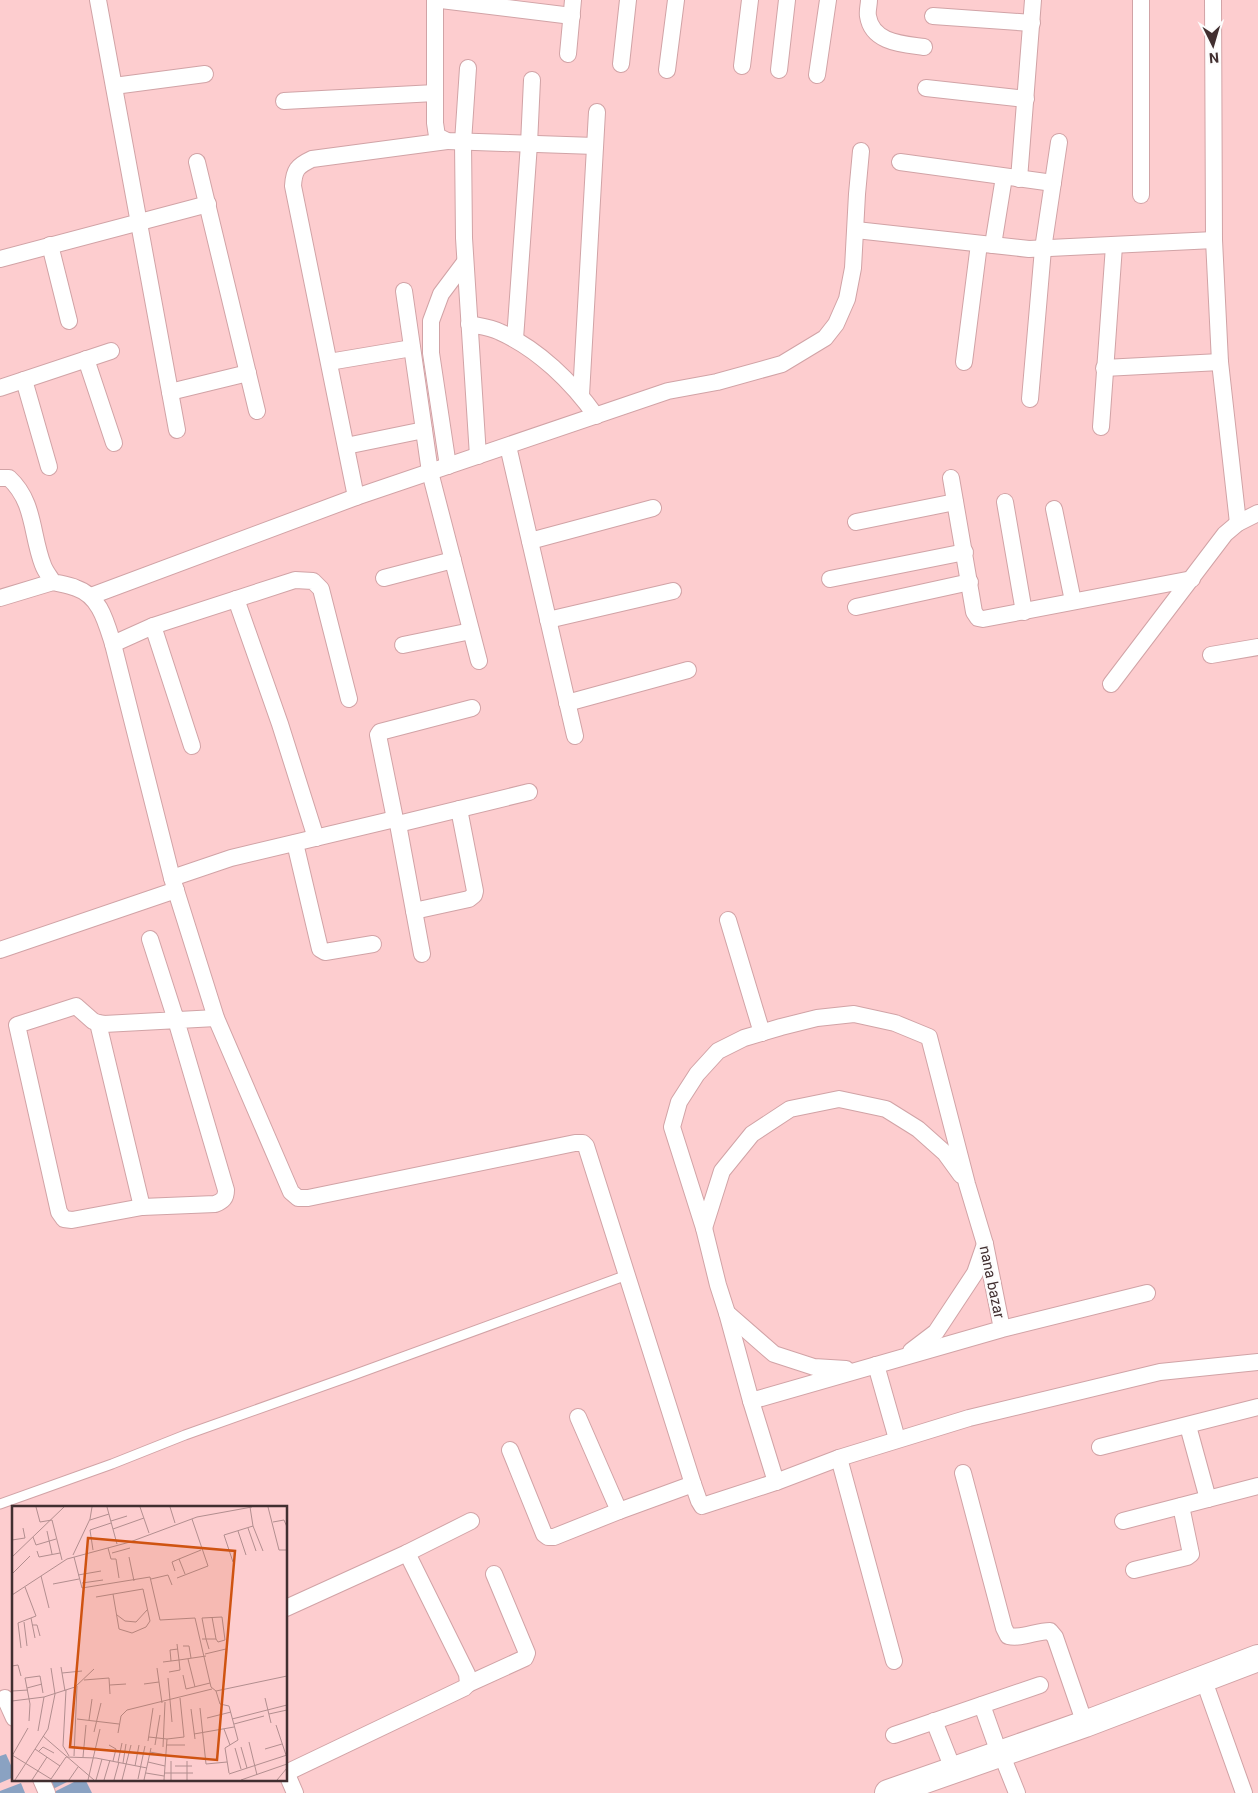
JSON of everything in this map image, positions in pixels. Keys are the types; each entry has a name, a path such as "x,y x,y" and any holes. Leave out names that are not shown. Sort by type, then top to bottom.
{"main road":[{"path":"932,1793 1002,1758 1258,1658"},
{"path":"888,1793 953,1769 1002,1758 1208,1692 1258,1674"}],"street":[{"path":"98,0 177,430"},
{"path":"435,0 435,123 437,136 455,141"},
{"path":"441,0 572,8 568,54"},
{"path":"621,64 628,0"},
{"path":"668,70 676,0"},
{"path":"742,66 750,0"},
{"path":"779,70 787,0"},
{"path":"818,75 828,0"},
{"path":"870,0 868,15 871,27 878,36 896,43 924,47"},
{"path":"964,362 986,244 1011,178 1026,99 1033,0"},
{"path":"1141,0 1141,195"},
{"path":"1212,0 1214,240 1220,362 1238,523"},
{"path":"933,16 1032,23"},
{"path":"468,68 455,141 466,262 478,456"},
{"path":"114,86 205,74"},
{"path":"515,339 530,144 532,80"},
{"path":"926,88 1026,99"},
{"path":"284,101 435,93"},
{"path":"581,395 597,112"},
{"path":"356,497 292,186 294,173 301,164 312,159 455,141 595,146"},
{"path":"1030,399 1043,249 1059,142"},
{"path":"91,596 356,497 668,391 717,382 782,364 826,338 836,324 848,299 853,268 861,151"},
{"path":"197,162 257,411"},
{"path":"900,162 1053,183"},
{"path":"0,259 208,204"},
{"path":"856,230 1028,249 1214,240"},
{"path":"50,245 70,321"},
{"path":"1101,427 1114,246"},
{"path":"448,466 431,353 431,321 441,294 466,262"},
{"path":"404,291 430,472 478,661"},
{"path":"469,324 498,330 515,339 546,361 581,395 596,416"},
{"path":"328,362 412,348"},
{"path":"0,388 111,351"},
{"path":"86,359 114,443"},
{"path":"1104,368 1220,362"},
{"path":"170,392 248,373"},
{"path":"24,380 50,467"},
{"path":"346,446 424,430"},
{"path":"508,446 575,736"},
{"path":"0,478 9,478 18,487 27,502 43,567 53,582"},
{"path":"951,478 974,612 978,618 983,619 1024,612 1192,579"},
{"path":"856,522 955,502"},
{"path":"1005,502 1024,612"},
{"path":"530,540 652,508"},
{"path":"1054,509 1073,601"},
{"path":"1111,684 1225,534 1238,523 1258,513"},
{"path":"830,579 965,552"},
{"path":"384,578 453,560"},
{"path":"113,644 153,626 295,580 313,581 321,589 349,699"},
{"path":"0,598 53,582 77,588 91,596 103,615 113,644 174,884 216,1018 291,1192 298,1198 308,1198 575,1143 583,1143 586,1146 693,1484 702,1506 776,1482 839,1458 969,1418 1160,1372 1258,1362"},
{"path":"856,607 970,582"},
{"path":"548,620 673,591"},
{"path":"236,599 280,724 316,838"},
{"path":"153,626 192,746"},
{"path":"403,645 471,631"},
{"path":"1211,655 1258,647"},
{"path":"567,703 688,670"},
{"path":"422,954 397,822 378,736 380,732 472,708"},
{"path":"0,950 174,884 231,858 529,792"},
{"path":"414,911 468,899 474,895 475,891 459,809"},
{"path":"295,843 320,949 325,952 373,944"},
{"path":"728,920 762,1033"},
{"path":"142,1207 98,1024 76,1006 17,1024 59,1212 64,1219 72,1220 142,1207 215,1204 223,1201 226,1196 226,1190 150,939"},
{"name":"nana bazar","path":"854,1014 895,1023 929,1037 967,1184 985,1244 1002,1329 751,1401 704,1228 672,1127 679,1102 697,1074 718,1051 744,1038 762,1033 817,1018 854,1014"},
{"path":"98,1024 216,1018"},
{"path":"704,1228 722,1171 752,1134 790,1109 839,1098 886,1109 918,1129 946,1153 967,1184"},
{"path":"901,1358 936,1332 975,1273 985,1244"},
{"path":"1002,1329 1147,1293"},
{"path":"727,1313 774,1354 814,1367 858,1370"},
{"path":"876,1364 897,1439"},
{"path":"751,1401 776,1482"},
{"path":"1100,1447 1258,1407"},
{"path":"578,1417 619,1511"},
{"path":"1188,1426 1208,1499"},
{"path":"510,1450 544,1534 548,1537 693,1484"},
{"path":"839,1458 894,1661"},
{"path":"963,1473 1004,1628 1008,1636 1015,1638 1040,1631 1050,1631 1055,1637 1085,1724"},
{"path":"1123,1521 1258,1486"},
{"path":"1134,1570 1187,1557 1191,1554 1181,1506"},
{"path":"288,1607 407,1553 471,1520"},
{"path":"407,1553 467,1674 468,1684"},
{"path":"288,1771 525,1658 527,1653 494,1574"},
{"path":"894,1735 1040,1684"},
{"path":"1208,1692 1244,1793"},
{"path":"5,1698 12,1714"},
{"path":"982,1705 1017,1793"},
{"path":"934,1722 953,1769"},
{"path":"288,1777 295,1793"},
{"path":"41,1780 47,1793"}],"lane":[{"path":"0,1504 627,1275"}],"building":[{"path":"6,1754 12,1768 12,1778 0,1783 0,1756"},
{"path":"48,1780 71,1780 53,1789"},
{"path":"78,1780 86,1780 92,1793 52,1793"},
{"path":"21,1783 25,1793 0,1793 0,1791"}]}
